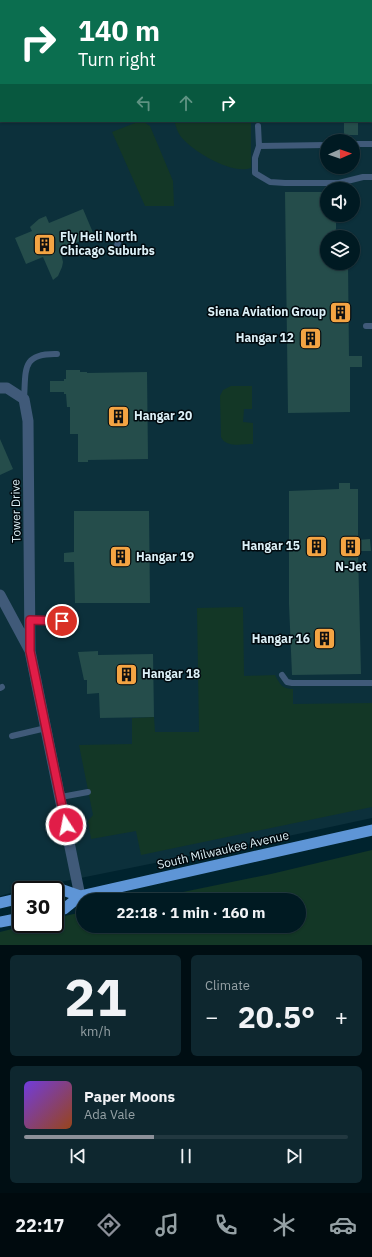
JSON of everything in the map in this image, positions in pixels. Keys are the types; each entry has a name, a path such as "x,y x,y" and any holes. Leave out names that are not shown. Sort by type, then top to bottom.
{"main road":[{"name":"South Milwaukee Avenue","path":"93,893 372,830"},
{"path":"64,890 76,895"},
{"name":"South Milwaukee Avenue","path":"64,909 76,899"},
{"path":"0,903 12,900"},
{"path":"0,922 12,920"}],"street":[{"path":"0,388 7,388 24,399"},
{"name":"Tower Drive","path":"24,399 28,421 30,651 79,893"},
{"name":"Tower Drive","path":"0,595 30,651"}],"lane":[{"path":"258,126 260,146 255,158 255,173 270,182 339,183 363,177 372,177"},
{"path":"360,144 372,144"},
{"path":"260,146 320,145"},
{"path":"116,248 119,240"},
{"path":"24,399 28,364 32,359 38,356 57,354"},
{"path":"30,620 62,621"},
{"path":"282,675 287,682 292,683 372,683"},
{"path":"12,736 46,728"},
{"path":"61,797 88,792"}],"shaded area":[{"path":"0,122 372,122 372,818 64,881 12,881 12,893 0,896"}],"green space":[{"path":"137,122 144,122 150,126 173,181 174,206 145,206 112,132"},
{"path":"174,122 251,122 251,168 234,168 214,161 195,150 182,138"},
{"path":"231,386 252,386 252,409 244,409 243,422 253,423 253,444 230,444 221,437 220,396 223,390"},
{"path":"243,607 244,676 275,675 282,685 286,688 293,689 293,704 372,703 372,807 141,855 136,831 91,839 88,821 93,815 79,745 132,744 132,718 154,717 155,732 199,732 197,608"},
{"path":"372,850 372,945 0,945 0,932 12,929 12,933 64,933 64,916 76,914 76,933 306,933 306,893 178,893 271,874"}],"building":[{"path":"344,122 358,122 358,134 344,134"},
{"name":"Hangar 12","path":"285,192 320,192 320,222 336,222 336,230 320,230 320,270 348,270 349,356 362,356 362,367 350,367 350,412 288,413"},
{"name":"Fly Heli North Chicago Suburbs","path":"83,209 94,235 60,250 63,262 58,276 53,280 43,257 26,264 15,238 32,231 30,227 39,219 46,216 49,223"},
{"name":"Hangar 20","path":"66,370 80,370 80,372 87,373 147,372 148,459 88,460 88,462 78,462 78,434 70,434 70,407 67,407 66,394 64,394 64,392 50,392 50,381 64,381 64,379 66,379"},
{"path":"0,439 13,469 0,475"},
{"path":"339,483 350,483 350,489 358,489 358,540 370,539 371,551 358,551 361,674 292,675 289,604 289,491 339,489"},
{"name":"Hangar 19","path":"74,511 149,511 150,603 75,603 74,562 64,562 64,553 74,552"},
{"name":"Hangar 18","path":"98,651 98,655 153,654 154,717 100,718 99,693 87,694 87,680 84,680 78,652"}],"place":[{"name":"Fly Heli North Chicago Suburbs","path":"45,244"},
{"name":"Siena Aviation Group","path":"341,312"},
{"name":"Hangar 12","path":"310,338"},
{"name":"Hangar 20","path":"118,416"},
{"name":"Hangar 15","path":"316,546"},
{"name":"N-Jet","path":"351,546"},
{"name":"Hangar 19","path":"120,557"},
{"name":"Hangar 16","path":"325,639"},
{"name":"Hangar 18","path":"126,674"}],"route":[{"path":"62,621 30,620 30,651 66,825"}]}
